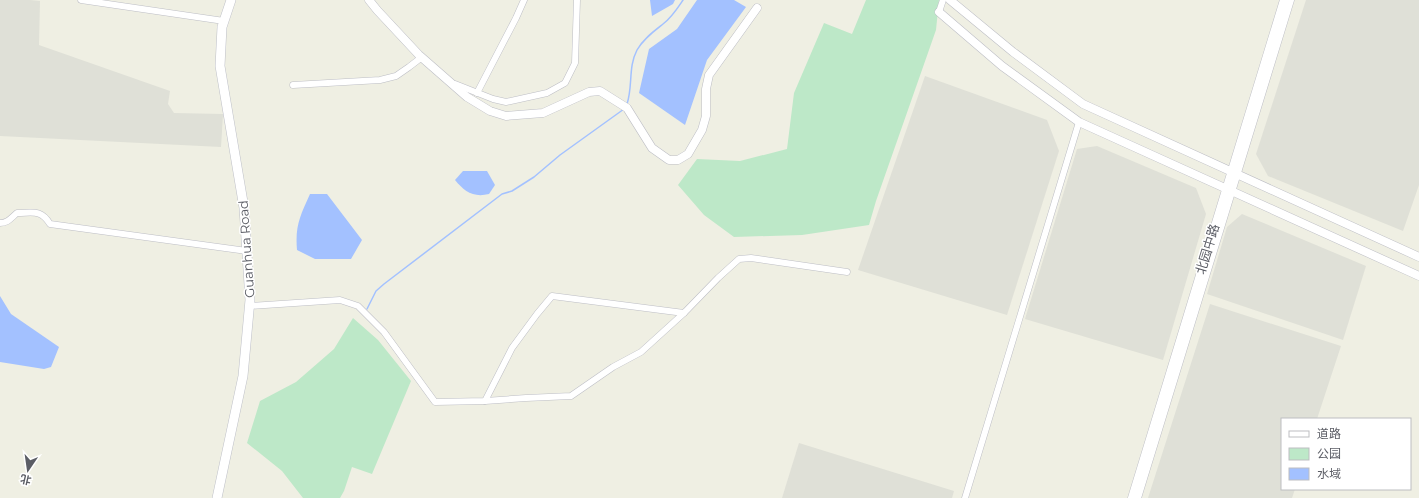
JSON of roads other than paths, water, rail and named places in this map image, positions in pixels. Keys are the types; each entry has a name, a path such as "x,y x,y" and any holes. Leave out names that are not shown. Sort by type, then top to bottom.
{"main road":[{"name":"Guanhua Road","path":"217,498 243,376 250,306 244,208 220,66 222,27 231,0"}],"street":[{"path":"81,0 224,21"},
{"path":"369,0 376,10 422,57 467,97 490,111 506,116 543,113 589,92 600,91 626,107 652,148 669,160 678,160 688,154 702,130 706,116 706,89 709,75 757,8"},
{"path":"476,93 524,0"},
{"path":"450,82 476,93 506,102 546,93 565,83 575,63 577,0"},
{"path":"943,0 940,12 1002,66 1079,122 1419,276"},
{"path":"950,0 1013,52 1083,104 1419,257"},
{"name":"北园中路","path":"1138,498 1284,0"},
{"name":"北园中路","path":"1233,173 1290,0"},
{"path":"294,84 380,80 396,76 422,57"},
{"path":"965,498 1079,122"},
{"name":"北园中路","path":"1132,498 1228,190"},
{"path":"0,223 10,220 17,214 40,213 45,216 50,224 247,251"},
{"path":"250,306 340,300 358,306 384,332 435,402 485,401 571,396 613,367 641,352 684,313 739,259 751,258 848,272"},
{"path":"485,401 512,348 552,296 684,313"}],"water":[{"path":"650,0 675,0 673,4 652,16"},
{"path":"697,0 734,0 746,7 707,60 685,125 639,93 649,49 677,29"},
{"path":"463,171 487,171 495,185 489,194 478,195 469,193 455,180"},
{"path":"310,194 327,194 362,240 351,259 315,259 297,250 299,221"},
{"path":"0,296 11,314 59,347 51,367 44,369 0,362"}],"waterway":[{"path":"627,104 630,90 632,63 639,46 652,32 669,19 683,0"},
{"path":"367,309 376,291 384,284 502,194 512,191 534,177 560,155 624,109"}]}
